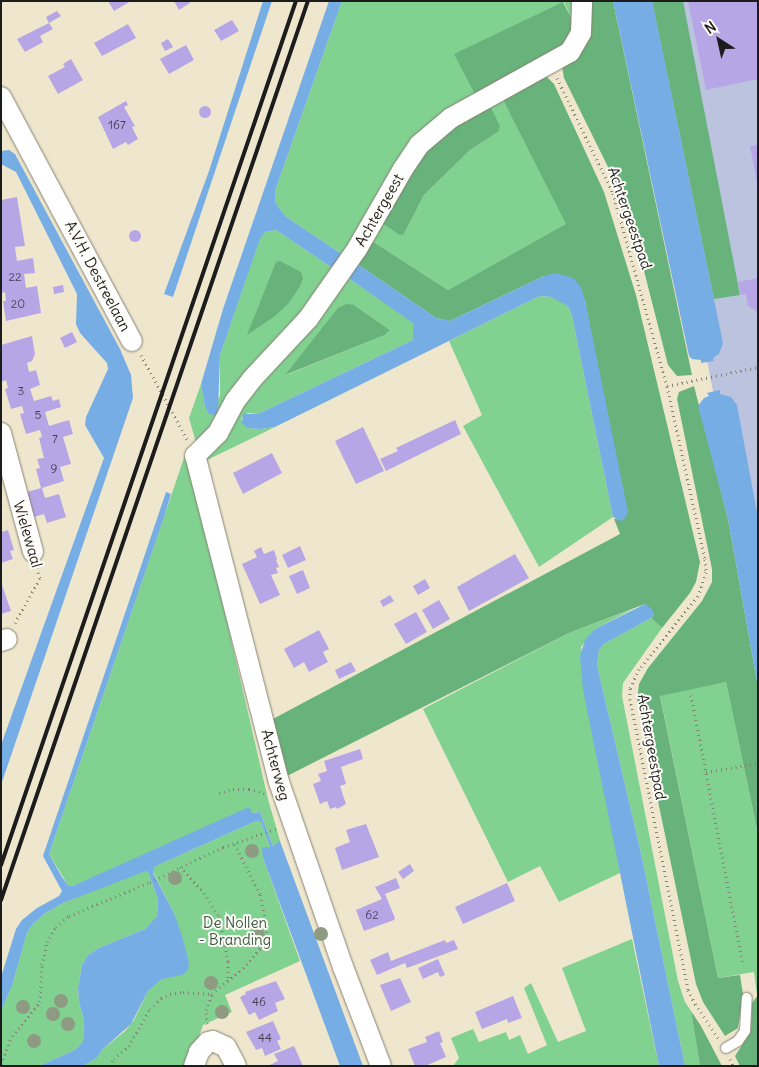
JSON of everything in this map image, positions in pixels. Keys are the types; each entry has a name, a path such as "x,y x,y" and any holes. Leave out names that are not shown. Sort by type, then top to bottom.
{"street":[{"name":"Achtergeest","path":"195,456 218,433 235,401 252,379 308,319 357,249 403,168 419,145 450,118 570,52 581,33 582,1"},
{"name":"A.V.H. Destreelaan","path":"1,97 132,341"},
{"name":"Wielewaal","path":"1,433 6,476 33,552"},
{"name":"Achterweg","path":"195,456 286,805 343,967 381,1066"},
{"path":"194,1066 199,1052 215,1043 236,1066"}],"lane":[{"path":"726,1048 738,1041 744,1031 747,998"}],"path":[{"name":"Achtergeestpad","path":"550,64 613,193 667,386 706,572 698,596 639,669 630,688 630,699 688,990 705,1020 726,1048 733,1066"},
{"name":"A.V.H. Destreelaan","path":"132,341 160,386 195,456"},
{"path":"667,386 758,367"},
{"name":"Wielewaal","path":"4,640 40,578 33,552"},
{"path":"691,695 743,966"},
{"path":"706,772 758,763"},
{"path":"219,793 233,788 250,788 286,805"},
{"path":"1,1064 12,1036 40,1002 42,965 47,942 56,927 69,916 82,909 150,882 234,843 271,830"},
{"path":"215,1043 206,1010 212,994 243,968 266,937 267,925 260,894 234,843"},
{"path":"180,867 204,893 219,916 228,961 228,981"},
{"path":"110,1066 114,1059 129,1046 150,1009 160,998 183,992 212,994"}],"shaded area":[{"path":"637,1 758,1 758,617 750,581"}],"green space":[{"path":"342,1 576,1 574,23 564,2 476,96 346,257 285,216 275,202 275,191"},
{"path":"588,1 613,1 692,375 677,376 668,365 642,263 610,171 564,78 562,67"},
{"path":"652,1 683,1 740,295 714,299"},
{"path":"563,2 574,23 571,41 476,96 454,54"},
{"path":"546,76 554,84 604,192 636,295 700,562 696,582 690,593 662,628 651,618 654,615 645,604 569,633 285,777 271,720 620,534 614,519 625,518 585,300 544,276 450,321 436,318 353,261 369,239 448,290 566,224 500,94"},
{"path":"500,94 567,224 448,290 369,239 379,221 404,234 424,195 470,150 498,132 488,102"},
{"path":"488,102 500,126 498,132 470,150 424,195 404,234 400,235 379,221 422,149"},
{"path":"276,230 337,271 197,446 189,418 201,384 205,407 209,414 220,396 220,355 260,238 265,232"},
{"path":"280,261 301,272 303,278 300,286 289,303 275,316 247,335 276,262"},
{"path":"344,275 414,323 413,340 258,414 248,413 241,418 247,428 275,427 205,461 206,452","holes":["354,305 390,330 385,335 286,375"]},
{"path":"540,296 551,297 561,301 568,306 572,316 613,517 539,567 463,426 482,415 449,341"},
{"path":"346,304 354,305 390,330 385,335 285,375 338,308"},
{"path":"694,386 728,519 758,687 758,834 726,682 660,696 718,978 740,975 743,994 738,1028 725,1036 703,1002 696,984 637,700 639,684 648,668 702,601 712,582 712,569 677,399 679,392"},
{"path":"185,455 195,484 268,799 281,844 278,842 273,846 260,812 252,813 73,886 68,885 49,854"},
{"path":"633,609 595,629 581,647 620,873 559,902 540,866 508,882 423,709 569,633"},
{"path":"651,618 662,628 623,683 622,696 678,981 685,1002 691,1011 700,1066 685,1066 641,853 597,665 599,650 604,644"},
{"path":"726,682 758,834 757,995 754,972 718,978 660,695"},
{"name":"De Nollen - Branding","path":"256,821 261,822 270,847 267,848 263,858 300,961 225,995 232,1012 203,1025 189,1066 83,1066 98,1057 102,1050 125,1031 134,1020 148,991 162,979 174,976 189,962 174,913 153,872 154,867"},
{"name":"De Nollen - Branding","path":"145,870 149,874 158,899 157,916 145,929 99,948 88,955 82,965 78,988 79,1002 84,1020 83,1042 75,1050 39,1066 1,1066 1,1011 12,986 27,933 32,925 44,914 63,903"},
{"path":"632,939 659,1066 453,1066 459,1058 451,1038 473,1029 479,1042 506,1032 509,1040 520,1035 528,1054 547,1045 524,988 531,983 558,1042 586,1031 562,968"},
{"path":"758,995 758,1066 740,1066 735,1056 751,1031 752,1003"},
{"path":"691,1011 701,1026 722,1066 700,1066"}],"water":[{"path":"263,1 272,1 173,297 164,294 209,171"},
{"path":"329,1 342,1 275,191 275,202 285,216 346,257 337,271 276,230 265,232 260,239 220,355 218,411 215,415 209,414 205,407 201,384 223,309"},
{"path":"613,1 652,1 723,343 719,354 713,358 714,361 701,363 701,360 692,359 689,356"},
{"path":"9,150 15,154 120,349 131,375 133,398 1,785 1,745 104,458 85,425 86,417 108,369 107,363 80,333 76,324 77,294 16,172 1,164 1,151"},
{"path":"353,261 436,318 450,321 544,276 555,273 573,278 581,287 585,300 628,512 624,520 620,521 613,517 572,316 568,306 551,297 540,296 275,427 247,428 242,423 243,414 258,414 413,340 413,323 344,275"},
{"path":"720,390 720,394 731,397 737,405 758,518 758,687 728,519 698,406 704,398 709,396 707,393"},
{"path":"166,492 171,494 164,517 49,854 68,885 73,886 249,807 252,813 260,812 273,846 279,841 281,844 363,1066 340,1066 263,858 262,848 270,847 261,822 256,821 154,867 153,873 174,913 182,936 189,962 188,970 182,975 162,979 148,991 131,1024 102,1050 98,1057 83,1066 39,1066 75,1050 83,1042 84,1020 79,1002 78,988 82,965 88,955 99,948 145,929 157,916 158,899 149,874 146,871 63,903 44,914 32,925 27,933 12,986 1,1011 1,977 16,929 22,920 37,908 59,896 62,891 43,856"},
{"path":"645,604 652,609 654,615 604,644 599,650 597,665 641,853 685,1066 659,1066 583,690 580,656 585,640 595,629"}],"building":[{"path":"108,1 131,1 114,11"},
{"path":"174,1 189,1 190,3 179,10"},
{"path":"688,1 758,1 758,79 706,90"},
{"path":"57,11 61,16 49,23 46,17"},
{"path":"232,20 239,31 221,41 214,30"},
{"path":"49,23 53,29 40,36 43,42 25,52 17,39"},
{"path":"128,24 136,38 102,56 94,43"},
{"path":"168,39 173,47 165,51 161,43"},
{"path":"186,45 194,60 169,74 160,59"},
{"path":"71,59 83,80 58,94 48,76 65,67 63,64"},
{"path":"126,101 128,105 124,107 135,126 132,127 138,139 128,145 126,142 113,149 98,117"},
{"path":"203,106 207,106 211,112 207,118 203,118 199,114 199,110"},
{"path":"758,145 758,182 757,182 750,146"},
{"path":"17,197 25,246 15,247 17,261 33,258 35,273 24,274 26,288 37,286 41,313 6,321 3,301 6,301 5,292 2,293 1,290 1,200"},
{"path":"133,230 137,230 141,236 137,242 133,242 129,238 129,234"},
{"path":"758,278 758,312 748,306 746,294 741,295 738,282"},
{"path":"63,285 64,292 54,294 53,287"},
{"path":"72,332 77,342 65,348 60,338"},
{"path":"32,336 35,354 32,361 27,363 29,372 36,370 40,385 30,389 34,401 51,396 53,401 59,399 61,407 45,412 49,426 69,420 73,434 63,437 71,464 60,467 64,481 42,488 45,498 59,494 66,517 47,523 44,514 34,517 27,492 41,488 36,469 40,468 37,459 44,458 39,438 42,437 40,430 26,434 20,414 24,413 22,406 11,409 5,389 8,388 6,380 1,382 1,345"},
{"path":"455,420 461,434 386,471 380,459 398,451 396,448"},
{"path":"363,427 384,471 356,484 335,441"},
{"path":"272,453 282,473 243,494 233,473"},
{"path":"8,530 14,550 10,551 13,559 1,563 1,532"},
{"path":"300,546 306,560 288,568 282,555"},
{"path":"261,547 264,554 274,550 279,567 276,568 278,573 271,575 280,595 260,604 242,564 257,557 254,551"},
{"path":"515,554 529,578 469,611 457,587"},
{"path":"303,570 310,588 297,594 289,576"},
{"path":"425,579 430,588 418,595 413,586"},
{"path":"1,582 11,611 1,614"},
{"path":"390,595 394,601 383,607 380,601"},
{"path":"439,600 450,619 433,629 422,610"},
{"path":"416,612 427,632 406,644 394,624"},
{"path":"319,630 329,649 323,652 328,662 309,672 304,662 294,668 284,649"},
{"path":"351,662 356,671 339,679 335,670"},
{"path":"360,749 363,759 341,767 346,784 340,786 346,804 337,809 336,807 330,809 327,801 320,804 313,784 321,781 318,774 327,771 324,761"},
{"path":"366,824 379,857 342,870 335,848 350,842 346,830"},
{"path":"410,864 414,871 403,879 398,872"},
{"path":"396,878 400,888 385,894 395,918 394,920 364,931 356,910 382,899 375,887"},
{"path":"507,883 515,901 463,924 455,907"},
{"path":"445,940 446,943 454,940 458,949 407,968 405,963 377,975 370,960 388,952 391,961"},
{"path":"438,959 445,975 440,977 438,972 423,979 418,968"},
{"path":"400,978 411,1002 391,1011 380,985"},
{"path":"276,981 285,999 275,1003 278,1011 259,1020 255,1012 249,1015 240,997 246,994 245,992"},
{"path":"513,996 522,1018 508,1023 507,1019 482,1029 475,1012"},
{"path":"273,1021 281,1039 277,1041 281,1049 265,1056 262,1048 256,1050 246,1032"},
{"path":"439,1031 443,1042 440,1043 446,1057 425,1066 415,1066 408,1049 427,1042 425,1037"},
{"path":"294,1046 303,1066 268,1066 278,1061 274,1054"}],"railway":[{"path":"1,865 296,1"},
{"path":"1,900 308,1"}]}
